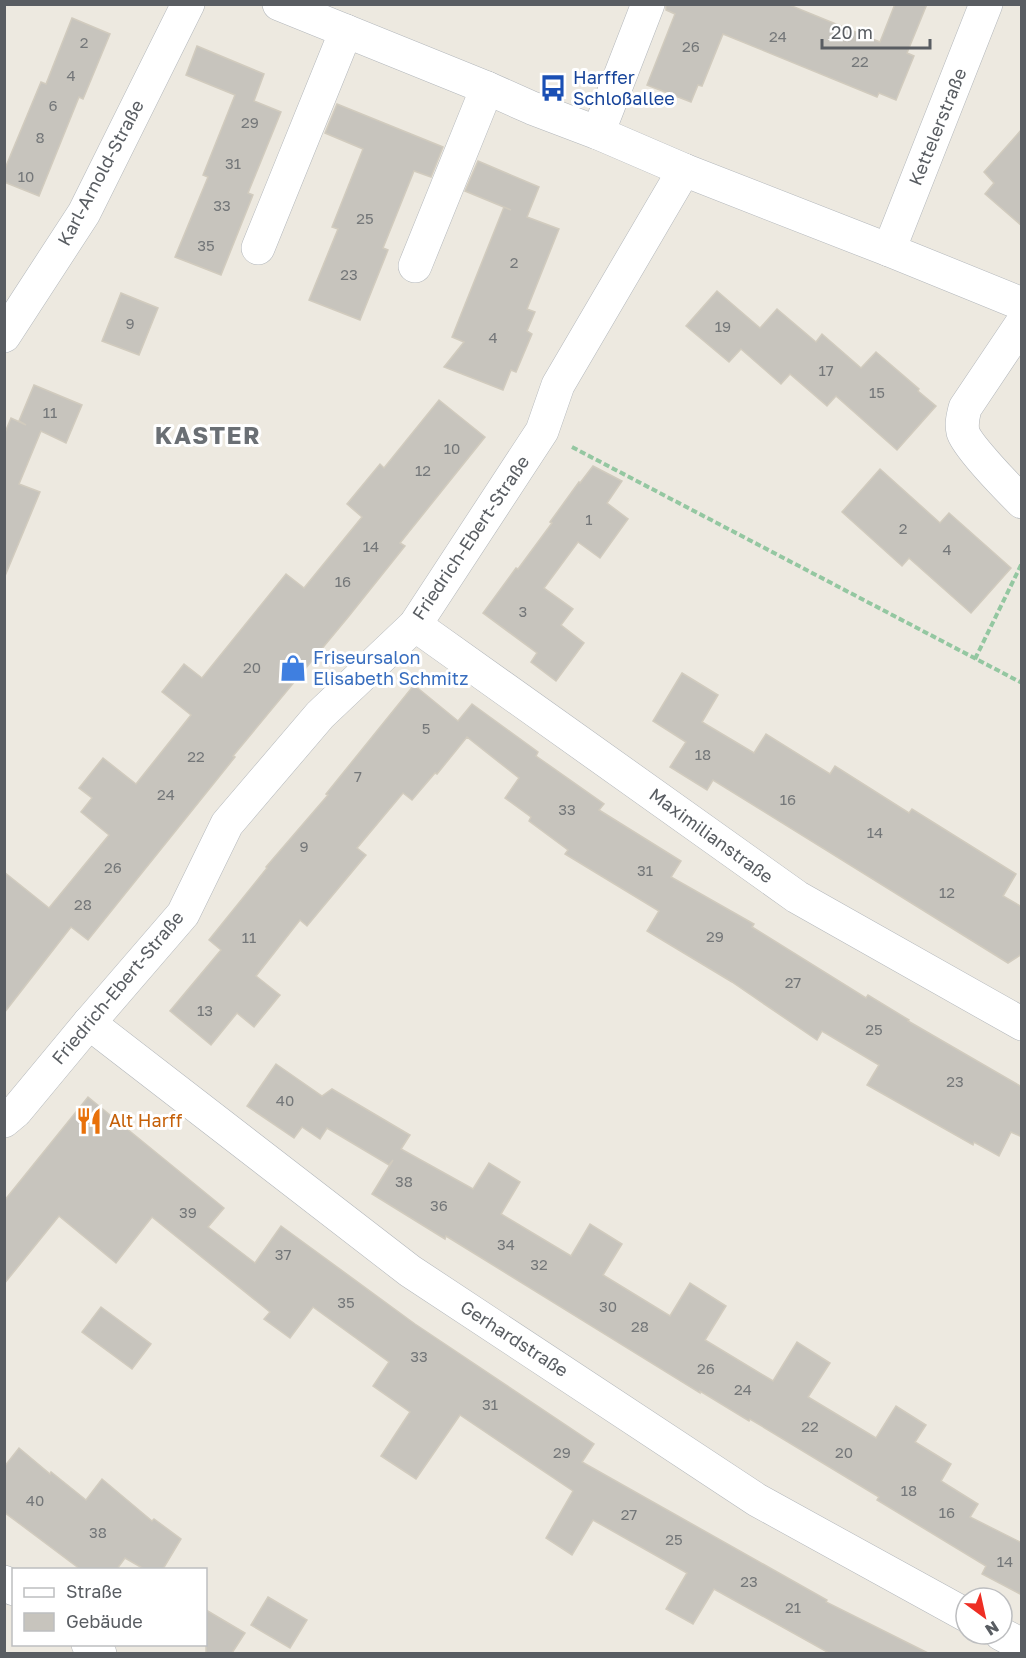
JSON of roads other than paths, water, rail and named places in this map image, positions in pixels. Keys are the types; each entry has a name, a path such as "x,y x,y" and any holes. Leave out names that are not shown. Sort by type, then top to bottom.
{"street":[{"name":"Karl-Arnold-Straße","path":"4,336 84,213 188,4"},
{"path":"279,4 487,87 532,108 684,170 1022,304"},
{"path":"598,133 648,4"},
{"name":"Kettelerstraße","path":"889,250 986,4"},
{"path":"258,248 346,31"},
{"path":"415,266 487,87"},
{"name":"Friedrich-Ebert-Straße","path":"4,1120 16,1111 183,914 227,824 320,715 415,625 542,431 558,385 684,170"},
{"path":"1022,323 965,408 962,423 964,435 973,448 1022,502"},
{"name":"Maximilianstraße","path":"415,625 797,897 1022,1024"},
{"name":"Gerhardstraße","path":"89,1023 411,1271 757,1500 954,1608"}],"place":[{"name":"Harffer Schloßallee","path":"553,88"},
{"name":"Friseursalon Elisabeth Schmitz","path":"293,668"},
{"name":"Alt Harff","path":"89,1121"}],"district":[{"name":"KASTER","path":"208,436"}]}
